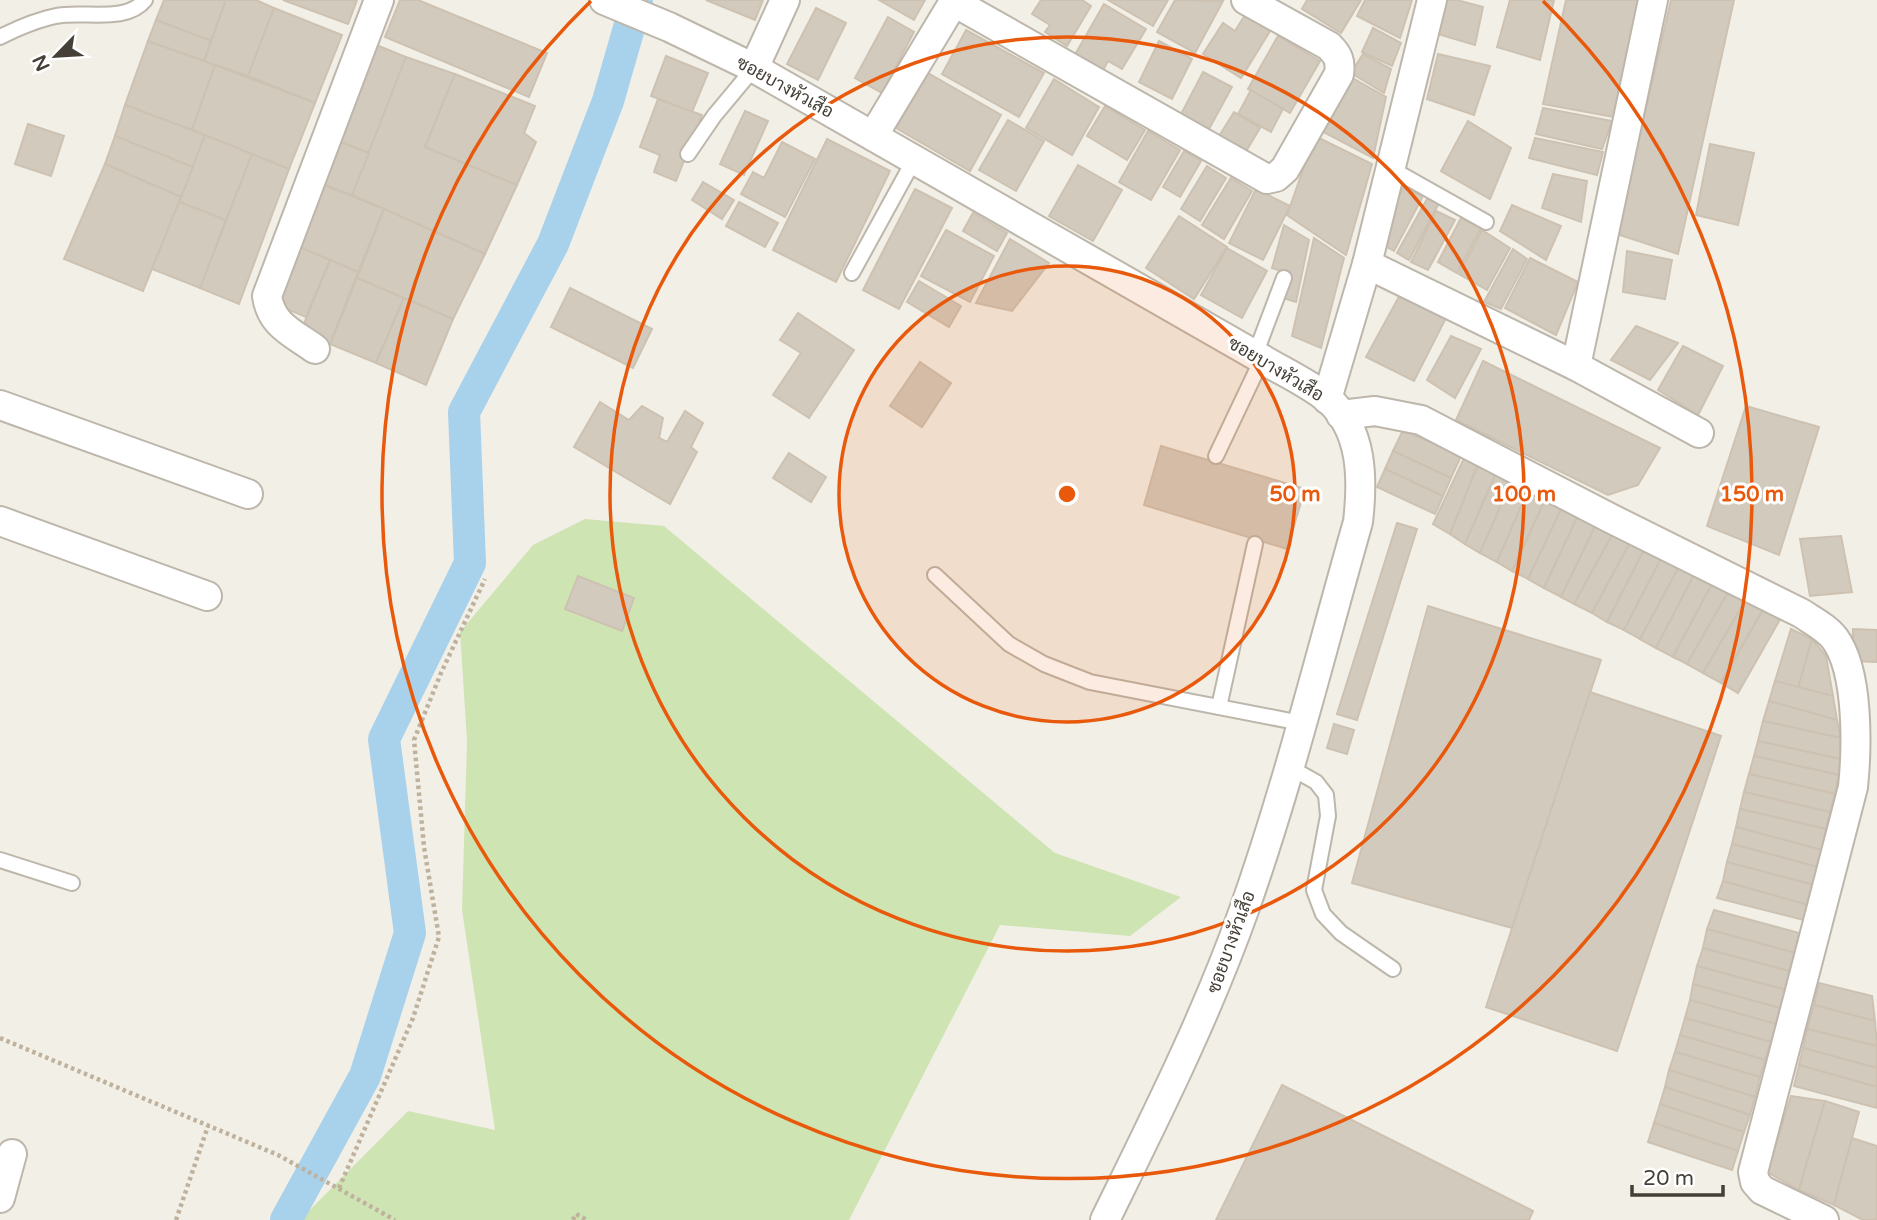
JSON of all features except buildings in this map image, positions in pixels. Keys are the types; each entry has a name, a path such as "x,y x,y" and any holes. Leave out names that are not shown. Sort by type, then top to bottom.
{"street":[{"path":"315,349 277,322 269,310 267,296 379,0"},
{"name":"ซอยบางหัวเสือ","path":"604,0 669,27 754,68 1259,357 1334,407 1353,438 1359,458 1362,491 1358,522 1289,767 1243,911 1199,1026 1105,1220"},
{"path":"754,68 785,0"},
{"path":"873,136 955,1 1267,179 1276,177 1285,169 1339,74 1341,63 1329,46 1246,0"},
{"path":"1432,0 1334,407 1375,411 1421,420 1801,613 1824,627 1835,639 1846,658 1852,695 1856,751 1853,787 1754,1172 1755,1182 1762,1190 1824,1220"},
{"path":"1576,366 1653,0"},
{"path":"1367,264 1576,366 1699,433"},
{"path":"0,405 248,494"},
{"path":"0,521 207,596"},
{"path":"0,1198 12,1154"}],"lane":[{"path":"0,37 20,27 57,15 128,11 145,0"},
{"path":"688,155 714,117 754,68"},
{"path":"852,273 914,160"},
{"path":"1390,168 1486,222"},
{"path":"1216,456 1259,357 1284,278"},
{"path":"1219,707 1255,544"},
{"path":"935,575 1009,644 1044,664 1090,682 1301,723"},
{"path":"1289,767 1316,782 1326,795 1328,816 1314,890 1323,914 1341,933 1393,969"},
{"path":"0,860 72,883"}],"path":[{"path":"339,1188 413,1018 439,937 424,847 414,740 441,673 485,579"},
{"path":"0,1038 278,1155 395,1220"},
{"path":"176,1220 208,1126"},
{"path":"573,1220 576,1214 587,1220"}],"green space":[{"path":"585,519 664,526 1055,853 1181,897 1130,936 1000,925 849,1220 300,1220 408,1111 495,1130 462,910 467,741 460,632 533,545"}],"waterway":[{"path":"286,1220 365,1076 410,933 384,739 470,563 464,412 553,244 608,101 637,0"}]}
